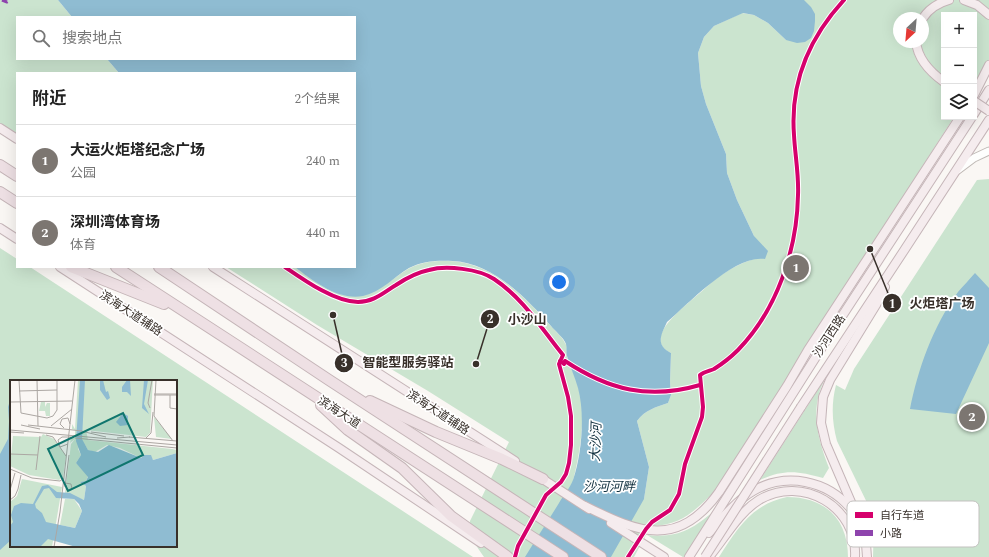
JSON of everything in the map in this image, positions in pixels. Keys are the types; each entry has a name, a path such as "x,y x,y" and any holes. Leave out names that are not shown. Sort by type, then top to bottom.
{"highway":[{"path":"0,165 16,175"},
{"path":"0,192 16,202"},
{"path":"74,268 186,313"},
{"name":"滨海大道","path":"118,268 562,557"},
{"name":"滨海大道","path":"161,268 329,380 400,420 601,557"},
{"path":"172,268 194,290"},
{"path":"304,389 340,424 408,473 451,516 508,557"},
{"path":"400,420 436,432 502,459 543,479"}],"main road":[{"path":"928,12 936,5 949,0"},
{"path":"964,0 977,5 989,15"},
{"path":"917,48 924,64 941,80"},
{"path":"977,90 989,65"},
{"path":"977,92 989,75"},
{"path":"977,109 989,90"},
{"path":"977,103 989,111"},
{"path":"585,506 607,517 640,530 657,531 681,526 695,519 708,507 866,260 958,120"},
{"name":"沙河西路","path":"689,557 833,330 970,120"},
{"name":"沙河西路","path":"705,557 801,407 989,120"},
{"path":"0,128 16,138"},
{"path":"954,173 974,158 989,151"},
{"path":"0,228 16,238"},
{"path":"850,501 826,444 821,423 824,397 830,380 876,305 905,249"},
{"path":"833,330 866,260"},
{"name":"滨海大道辅路","path":"62,268 460,530 504,557"},
{"name":"滨海大道辅路","path":"215,268 664,557"},
{"path":"689,557 718,522 740,500 752,491 770,483 784,480 811,482 824,487 835,494 847,505"},
{"path":"709,557 743,513 751,506 771,494 799,491 818,496 836,508 847,522"},
{"path":"854,547 855,557"},
{"path":"866,547 867,557"}],"green space":[{"path":"0,0 58,0 71,16 16,16 16,60 108,60 118,72 16,72 16,134 0,124"},
{"path":"804,0 989,0 989,63 977,81 977,12 941,12 941,120 952,120 714,492 700,506 679,520 662,525 651,526 634,557 484,557 472,536 470,521 509,442 428,391 317,325 228,268 297,268 324,287 340,294 351,296 368,294 410,268 428,262 456,261 471,265 500,278 536,310 566,345 567,357 579,389 582,412 580,447 573,481 644,499 649,467 637,421 647,412 668,403 671,395 671,353 663,347 660,340 662,332 667,324 682,308 718,277 739,265 758,258 754,236 737,200 727,173 726,154 706,104 701,86 698,53 704,37 714,26 742,13 754,15 768,23 786,40"},
{"path":"989,179 989,557 873,557 873,547 979,547 979,501 866,501 837,441 833,420 834,392 836,385 845,390 854,369 977,180"},
{"path":"0,248 16,258 16,268 32,268 473,557 0,557"},
{"path":"826,377 819,392 816,413 820,441 829,468 823,478 791,472 776,474 760,480"},
{"path":"787,497 801,498 813,501 832,513 839,521 844,532 848,557 719,557 732,537 747,519 764,505"},
{"path":"715,510 685,557 647,535 658,536 676,534 699,523"}],"water":[{"path":"58,0 804,0 811,7 815,14 814,31 811,38 805,42 797,43 786,40 768,23 754,15 743,13 714,26 704,37 698,53 701,86 706,104 726,154 727,173 737,200 754,236 768,251 765,259 753,259 740,264 727,272 700,292 667,322 661,335 661,343 666,350 671,353 671,395 668,403 647,412 637,421 649,467 644,499 611,557 525,557 573,480 579,458 582,434 580,398 567,356 565,342 531,304 495,275 468,263 442,261 419,264 409,268 376,291 363,296 354,297 345,296 327,289 296,268 356,268 356,72 118,72 108,60 356,60 356,16 71,16"},
{"path":"975,273 989,288 989,343 956,414 910,409 922,363 934,333 949,305 958,292"},
{"path":"10,400 10,541 0,550 0,454 8,439 8,407"}],"marked path":[{"path":"2,0 7,2 10,0"}],"cycle path":[{"path":"628,557 646,529 652,522 670,510 679,494 685,464 702,417 703,407 700,375 714,369 726,360 738,350 752,334 764,317 782,278 789,258 797,216 798,180 794,142 794,116 795,97 799,79 804,62 821,30 844,0"},
{"path":"286,268 310,284 330,294 349,301 358,302 364,302 374,298 404,280 425,271 444,268 471,270 494,279 505,287 532,314 563,355 559,364 568,397 571,416 571,445 566,474 561,482 546,495 518,546 515,557"},
{"path":"560,361 564,364 565,361 597,379 630,390 664,392 700,385"}],"place":[{"name":"火炬塔广场","path":"870,249"},
{"name":"大运火炬塔纪念广场","path":"796,268"},
{"name":"智能型服务驿站","path":"333,315"},
{"name":"小沙山","path":"476,364"},
{"name":"深圳湾体育场","path":"972,417"}],"water label":[{"name":"大沙河","path":"595,442"},
{"name":"沙河河畔","path":"609,486"}]}
